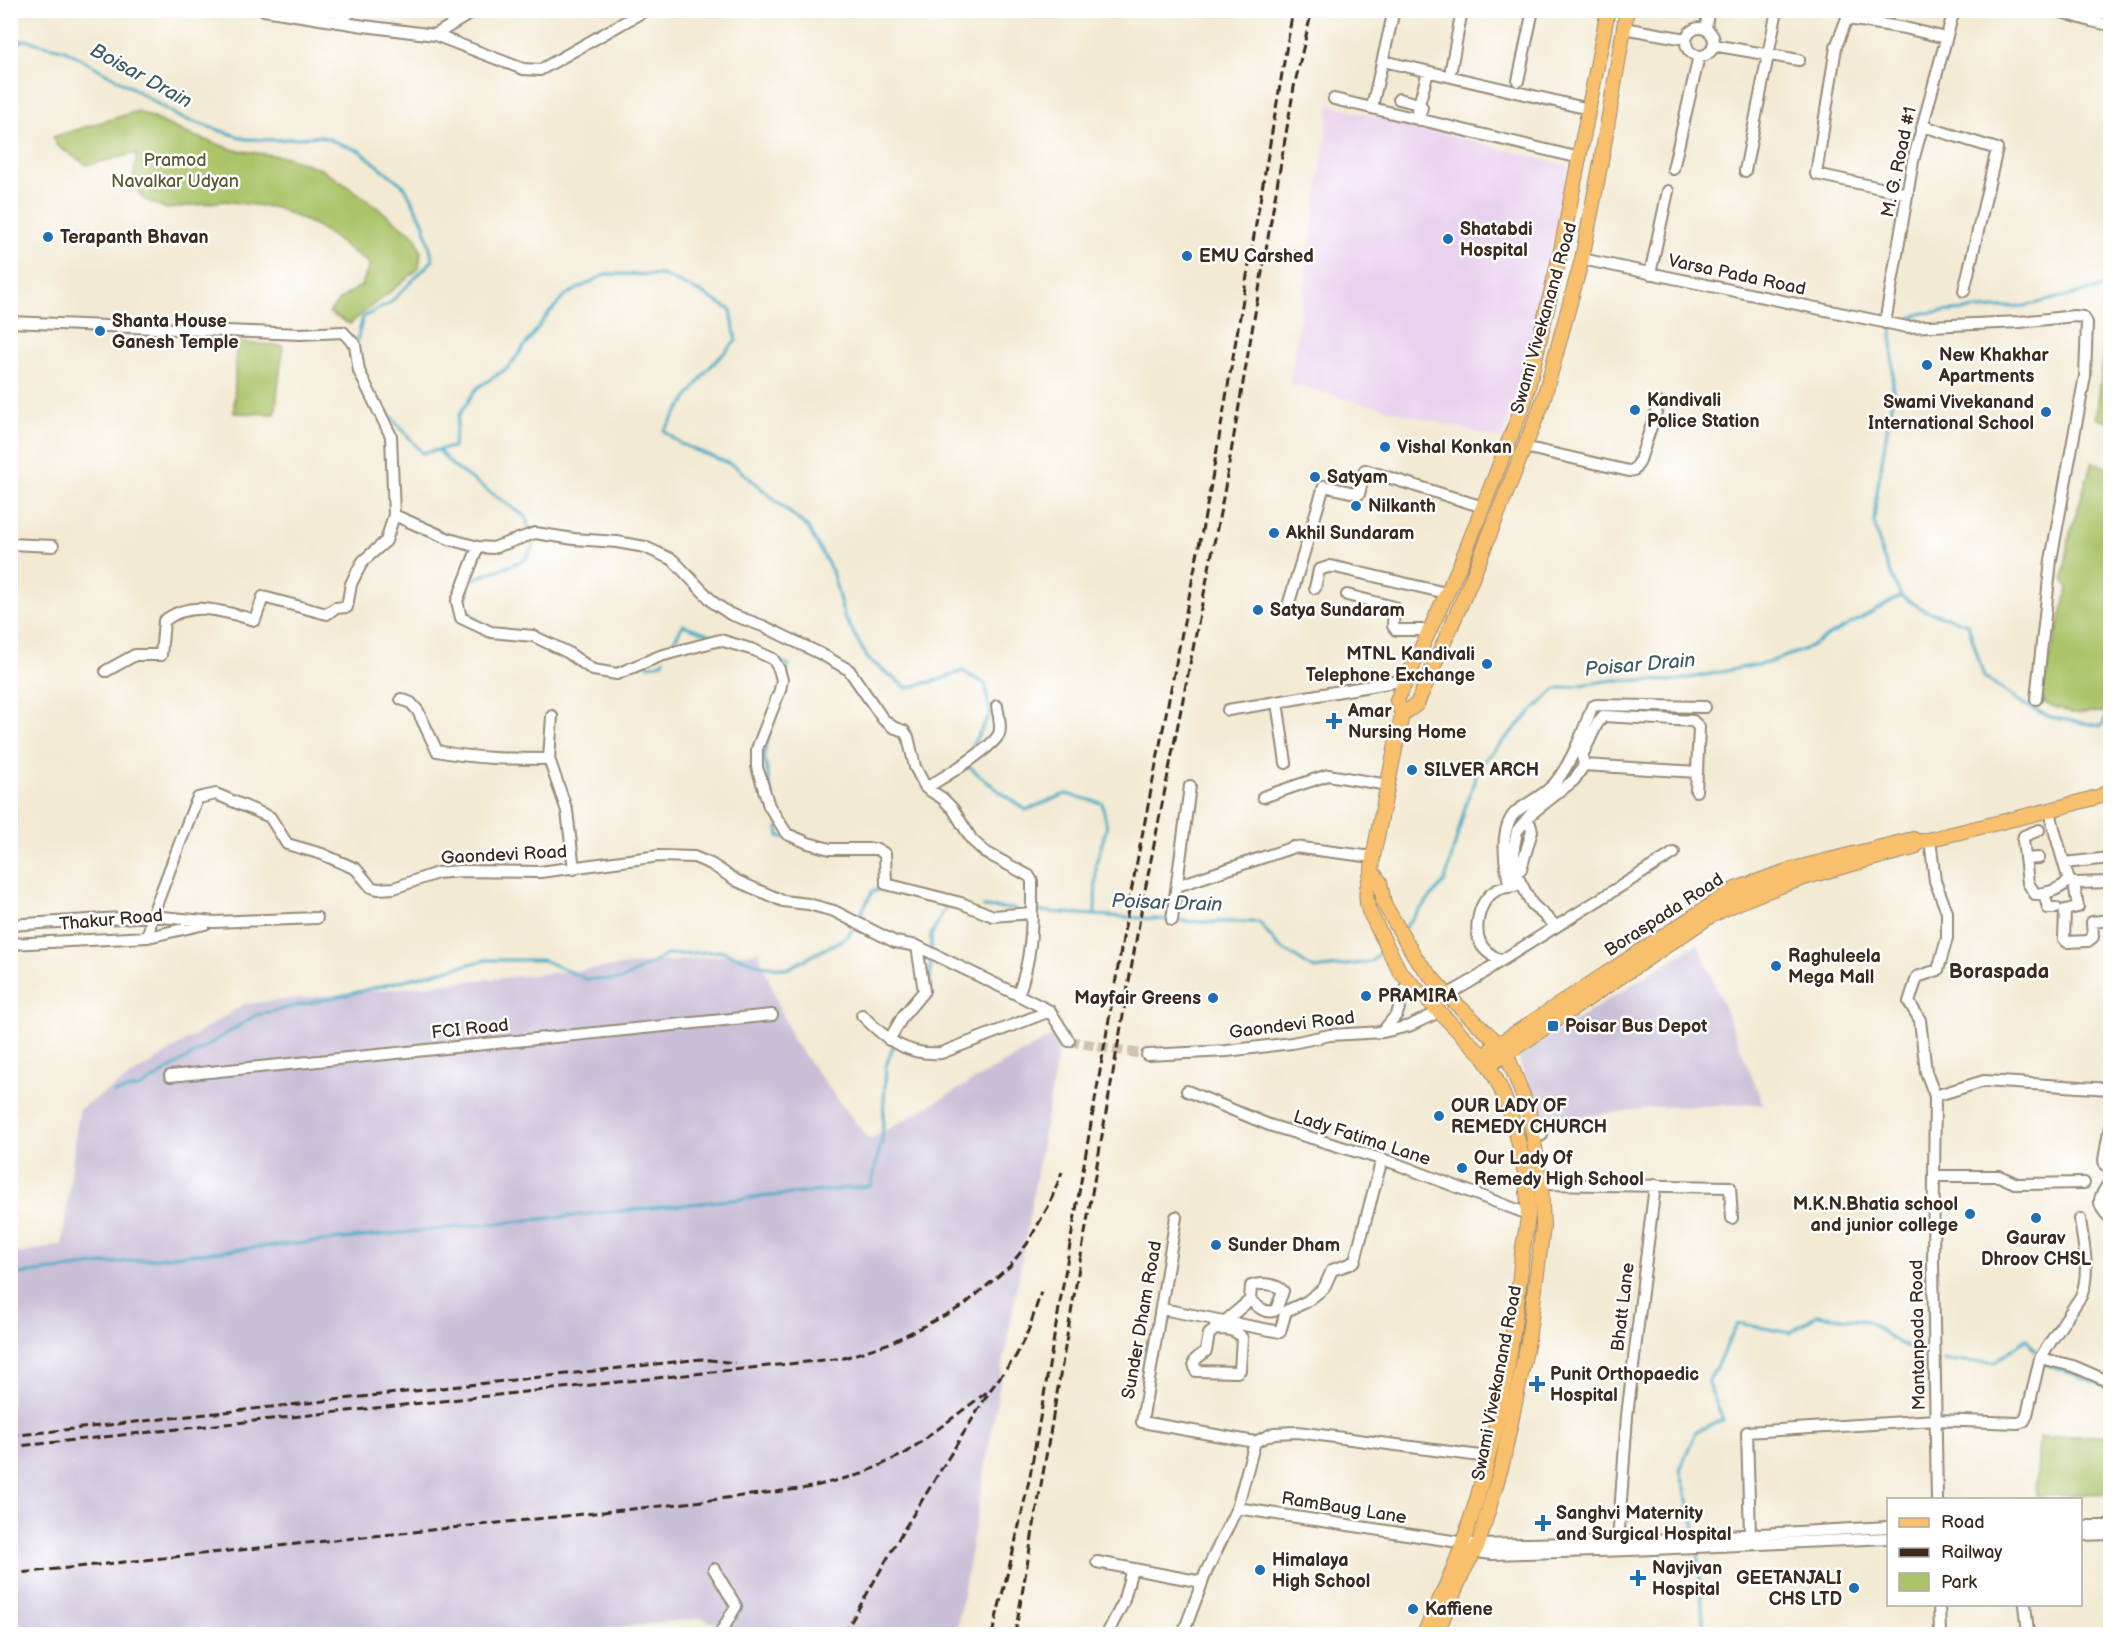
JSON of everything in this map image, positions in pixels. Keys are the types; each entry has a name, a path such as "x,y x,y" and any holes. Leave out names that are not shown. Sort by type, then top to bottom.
{"main road":[{"name":"Swami Vivekanand Road","path":"1436,1635 1463,1572 1488,1457 1521,1283 1528,1214 1526,1183 1518,1143 1507,1107 1490,1065 1404,977 1369,911 1366,903 1366,885 1372,871 1402,715 1397,700 1483,507 1525,400 1560,255 1608,10"},
{"name":"Swami Vivekanand Road","path":"1402,715 1417,704 1471,580 1543,401 1582,259 1627,10"},
{"name":"Boraspada Road","path":"1490,1065 1503,1050 1738,901 1821,874 1914,848 1924,840 2107,795"},
{"name":"Swami Vivekanand Road","path":"1372,871 1380,882 1384,904 1417,960 1447,995 1503,1050 1538,1133 1543,1227 1528,1341 1498,1479 1469,1547 1424,1635"},
{"name":"Boraspada Road","path":"1480,1053 1503,1050"}],"street":[{"path":"264,10 435,35 523,69 540,70 646,10"},
{"path":"337,22 354,10"},
{"path":"435,35 476,10"},
{"path":"1372,107 1394,10"},
{"path":"1451,69 1462,10"},
{"path":"1518,81 1533,10"},
{"path":"1706,29 1708,10"},
{"path":"1745,171 1777,10"},
{"name":"M. G. Road #1","path":"1885,323 1913,161 1954,10"},
{"path":"2055,10 2110,25"},
{"path":"1908,194 1816,174 1836,47 1849,15 1946,38"},
{"path":"1623,28 1686,39"},
{"path":"1706,29 1713,36 1713,45 1708,53 1699,56 1688,49 1686,39 1693,30 1706,29"},
{"path":"1713,45 1799,60"},
{"path":"1673,169 1699,56"},
{"path":"1383,61 1589,109"},
{"path":"1417,119 1428,72"},
{"path":"1334,99 1580,158"},
{"path":"1400,99 1419,104"},
{"path":"1923,126 1997,149 1964,291"},
{"path":"1650,274 1668,191"},
{"name":"Varsa Pada Road","path":"1582,259 1907,327 2083,317 2087,323 2085,376 2051,560 2036,699"},
{"path":"10,322 300,334 343,332 355,345 359,371 391,436 394,515 386,541 363,561 358,570 351,584 347,607 335,608 327,614 263,597 255,620 215,610 190,609 172,615 164,621 161,655 135,655 106,672"},
{"path":"1524,447 1629,471 1634,470 1639,463 1659,403"},
{"path":"1287,609 1324,486 1359,494 1365,470 1483,507"},
{"path":"394,515 449,539 478,547 493,548 530,535 617,542 645,547 673,560 714,603 730,614 764,626 849,670 883,719 893,727 904,731 908,736 915,768 926,788 942,798 953,809 972,840 985,852 1029,876 1032,881 1031,948 1018,995"},
{"path":"10,543 52,546"},
{"path":"478,547 456,601 461,618 491,632 533,636 567,652 593,670 617,674 660,656 720,640 754,650 773,659 782,680 757,749 757,767 769,806 787,834 830,849 877,849 885,854 886,884 961,903 993,916 1032,912"},
{"path":"1316,588 1319,570 1331,566 1446,593"},
{"path":"1347,595 1394,607 1393,626 1396,630 1429,630"},
{"path":"1227,710 1405,680"},
{"path":"401,699 411,703 418,711 437,751 463,756 505,759 549,759"},
{"path":"1277,702 1286,763"},
{"path":"1510,887 1506,871 1508,826 1515,813 1545,792 1561,775 1592,707 1596,705 1705,707"},
{"path":"926,788 982,751 998,735 1000,726 997,706"},
{"path":"552,716 549,759 567,811 574,869"},
{"path":"1556,926 1532,904 1515,872 1514,847 1517,831 1531,814 1574,780 1584,765 1582,756 1603,716 1693,722 1699,727 1696,791"},
{"path":"1584,765 1697,772"},
{"path":"1263,797 1328,775 1388,786"},
{"path":"1172,920 1190,786"},
{"name":"Gaondevi Road","path":"152,916 194,806 198,798 209,794 216,794 270,817 287,844 322,854 356,869 371,887 378,889 394,888 437,873 540,872 659,856 694,857 711,864 737,881 783,901 808,904 834,911 895,942 917,946 1018,995 1050,1011 1070,1041"},
{"path":"2050,810 2078,907 2065,910 2064,939 2067,942 2088,941 2092,937 2092,922 2110,920"},
{"path":"1521,868 1532,831 1530,825 1524,823"},
{"path":"2039,830 2024,836 2025,859 2031,889 2035,894 2060,889 2071,882 2110,882"},
{"name":"Mantanpada Road","path":"1924,840 1935,881 1947,912 1947,938 1938,970 1917,977 1909,1002 1920,1020 1926,1072 1935,1096 1933,1263 1937,1498"},
{"path":"1177,886 1294,846 1373,857"},
{"path":"1447,995 1472,979 1477,979 1500,961 1674,853"},
{"path":"2025,859 2039,858"},
{"path":"2064,863 2110,858"},
{"path":"1500,961 1484,948 1477,932 1480,911 1496,890 1522,884"},
{"path":"2044,893 2046,906 2055,908"},
{"path":"148,937 152,916"},
{"name":"Thakur Road","path":"10,926 152,916 214,922 317,918"},
{"name":"Thakur Road","path":"10,944 148,937 214,922"},
{"path":"894,1043 903,1016 924,991 917,946"},
{"path":"1383,1032 1397,1014 1404,977"},
{"path":"862,1015 880,1034 894,1043 932,1054 941,1053 1050,1011"},
{"name":"Gaondevi Road","path":"1147,1055 1227,1051 1330,1035 1383,1032 1408,1026 1439,1012"},
{"name":"FCI Road","path":"170,1076 772,1015"},
{"path":"1935,1096 1984,1081 2110,1089"},
{"name":"Lady Fatima Lane","path":"1187,1091 1269,1125 1382,1159 1528,1214"},
{"path":"2110,1126 2104,1160 2105,1165 2110,1169"},
{"path":"1162,1309 1218,1323 1252,1325 1280,1332 1286,1311 1306,1302 1324,1288 1332,1270 1355,1260 1382,1159"},
{"path":"1934,1176 1999,1176 2017,1184 2084,1183"},
{"path":"2110,1182 2099,1200 2102,1210 2110,1218"},
{"path":"1541,1184 1730,1187 1732,1218"},
{"name":"Bhatt Lane","path":"1618,1542 1627,1416 1655,1185"},
{"name":"Sunder Dham Road","path":"1176,1217 1142,1422 1255,1442"},
{"path":"1751,1540 1747,1432 1936,1420 2018,1423 2024,1421 2040,1358 2081,1296 2085,1286 2086,1275 2080,1219"},
{"path":"1218,1323 1239,1334 1242,1338 1240,1370 1237,1372 1196,1371 1194,1368 1196,1359 1206,1351 1209,1334 1218,1323 1250,1300"},
{"path":"2040,1358 2073,1366 2110,1382"},
{"path":"1183,1635 1202,1582 1237,1508 1255,1442 1274,1433 1297,1432 1488,1457"},
{"name":"RamBaug Lane","path":"1237,1508 1446,1541 1469,1547"},
{"path":"2082,1526 2110,1526"},
{"path":"1751,1540 1887,1527"},
{"path":"2082,1535 2110,1534"},
{"path":"1469,1547 1887,1538"},
{"path":"1469,1547 1697,1542"},
{"path":"1097,1562 1202,1582"},
{"path":"714,1569 736,1606 720,1635"},
{"path":"1107,1635 1123,1603 1131,1569"},
{"path":"1939,1606 1940,1635"},
{"path":"2025,1606 2028,1635"}],"shaded area":[{"path":"1330,105 1568,166 1537,323 1502,439 1290,384"},
{"path":"1698,943 1763,1104 1658,1107 1542,1122 1518,1057"},
{"path":"758,952 793,1041 869,1140 1062,1030 956,1634 737,1634 738,1631 701,1618 562,1634 11,1634 11,1255 62,1245 79,1109 244,1004"}],"green space":[{"name":"Pramod Navalkar Udyan","path":"138,111 188,134 235,150 287,157 321,169 358,193 416,237 421,252 419,268 350,324 329,313 339,300 362,285 370,264 317,226 277,208 224,201 167,209 143,199 133,183 137,153 87,165 57,146 53,137"},
{"path":"2106,339 2110,339 2110,421 2096,418"},
{"path":"236,342 283,346 275,414 234,413"},
{"path":"2092,462 2110,467 2110,704 2105,712 2071,713 2039,701 2068,588 2063,579 2070,534"},
{"path":"2110,1435 2110,1493 2036,1496 2039,1437"}],"waterway":[{"name":"Boisar Drain","path":"10,45 25,40 65,50 179,117 246,139 277,140 320,136 360,151 405,187 424,224 433,260 390,303 363,317 356,344"},
{"name":"Poisar Drain","path":"379,402 422,453 453,447 459,415 477,388 509,367 548,314 566,295 606,274 662,275 700,292 731,310 736,341 708,369 664,431 681,444 735,466 808,528 832,571 844,616 868,659 907,688 962,671 985,684 990,714 973,744 970,757"},
{"path":"1901,322 1923,313 2024,306 2110,286"},
{"path":"1892,325 1893,393 1874,522 1882,554 1901,596"},
{"path":"438,450 454,467 526,517 533,547 524,560 471,580 464,605 478,622"},
{"name":"Poisar Drain","path":"1404,928 1445,881 1466,804 1480,765 1556,689 1613,680 1674,681 1767,663 1803,650 1901,596 1924,610 1968,624 1984,677 2025,705 2050,717 2101,726 2110,712"},
{"path":"668,651 683,625 717,637"},
{"path":"584,658 600,666"},
{"path":"648,666 662,663 664,659"},
{"path":"779,661 789,665 785,677"},
{"path":"772,724 764,754 773,803"},
{"name":"Poisar Drain","path":"968,766 1026,810 1066,794 1102,803 1107,827 1096,863 1095,915 1201,922 1259,922 1278,946 1314,969 1371,962 1383,950"},
{"path":"778,827 779,836 787,838"},
{"path":"859,917 872,892 880,889"},
{"path":"931,949 931,935 947,905"},
{"path":"983,907 1015,909"},
{"path":"1034,911 1095,915"},
{"path":"114,1093 141,1087 256,1015 486,960 543,960 586,979 621,980 667,955 722,951 761,965 787,969 847,937 852,930"},
{"path":"926,995 930,991 931,955"},
{"path":"10,1275 182,1255 871,1186 882,1140 886,1066 898,1034"},
{"path":"1697,1535 1680,1470 1696,1431 1723,1420 1708,1383 1738,1323 1790,1333 1816,1315 1867,1321 1899,1343 1927,1354"},
{"path":"1943,1360 1995,1362 2026,1339 2035,1351"},
{"path":"2046,1364 2110,1388"},
{"path":"1698,1550 1704,1634"}],"tunnel":[{"path":"1069,1041 1147,1055"}],"railway":[{"path":"992,1634 1030,1476 1131,892 1210,490 1293,10"},
{"path":"1015,1634 1144,895 1224,493 1294,87 1312,10"},
{"path":"10,1447 844,1358 890,1343 963,1306 1010,1266 1027,1244 1049,1205 1062,1172"},
{"path":"844,1634 903,1531 991,1389 1016,1356 1029,1329 1041,1292"},
{"path":"10,1436 702,1359 735,1363"},
{"path":"10,1574 670,1505 807,1488 862,1474 906,1453 991,1389"}],"place":[{"name":"Terapanth Bhavan","path":"48,237"},
{"name":"Shatabdi Hospital","path":"1448,239"},
{"name":"EMU Carshed","path":"1187,256"},
{"name":"Shanta House Ganesh Temple","path":"100,331"},
{"name":"New Khakhar Apartments","path":"1927,365"},
{"name":"Kandivali Police Station","path":"1635,410"},
{"name":"Swami Vivekanand International School","path":"2046,412"},
{"name":"Vishal Konkan","path":"1385,447"},
{"name":"Satyam","path":"1315,477"},
{"name":"Nilkanth","path":"1356,506"},
{"name":"Akhil Sundaram","path":"1274,533"},
{"name":"Satya Sundaram","path":"1258,610"},
{"name":"MTNL Kandivali Telephone Exchange","path":"1487,664"},
{"name":"Amar Nursing Home","path":"1334,721"},
{"name":"SILVER ARCH","path":"1412,770"},
{"name":"Raghuleela Mega Mall","path":"1776,966"},
{"name":"PRAMIRA","path":"1366,996"},
{"name":"Mayfair Greens","path":"1213,998"},
{"name":"Poisar Bus Depot","path":"1553,1026"},
{"name":"OUR LADY OF REMEDY CHURCH","path":"1439,1116"},
{"name":"Our Lady Of Remedy High School","path":"1462,1168"},
{"name":"M.K.N.Bhatia school and junior college","path":"1970,1214"},
{"name":"Gaurav Dhroov CHSL","path":"2036,1218"},
{"name":"Sunder Dham","path":"1216,1245"},
{"name":"Punit Orthopaedic Hospital","path":"1537,1384"},
{"name":"Sanghvi Maternity and Surgical Hospital","path":"1543,1523"},
{"name":"Himalaya High School","path":"1260,1570"},
{"name":"Navjivan Hospital","path":"1638,1578"},
{"name":"GEETANJALI CHS LTD","path":"1854,1588"},
{"name":"Kaffiene","path":"1413,1609"}],"district":[{"name":"Boraspada","path":"1999,972"}]}
